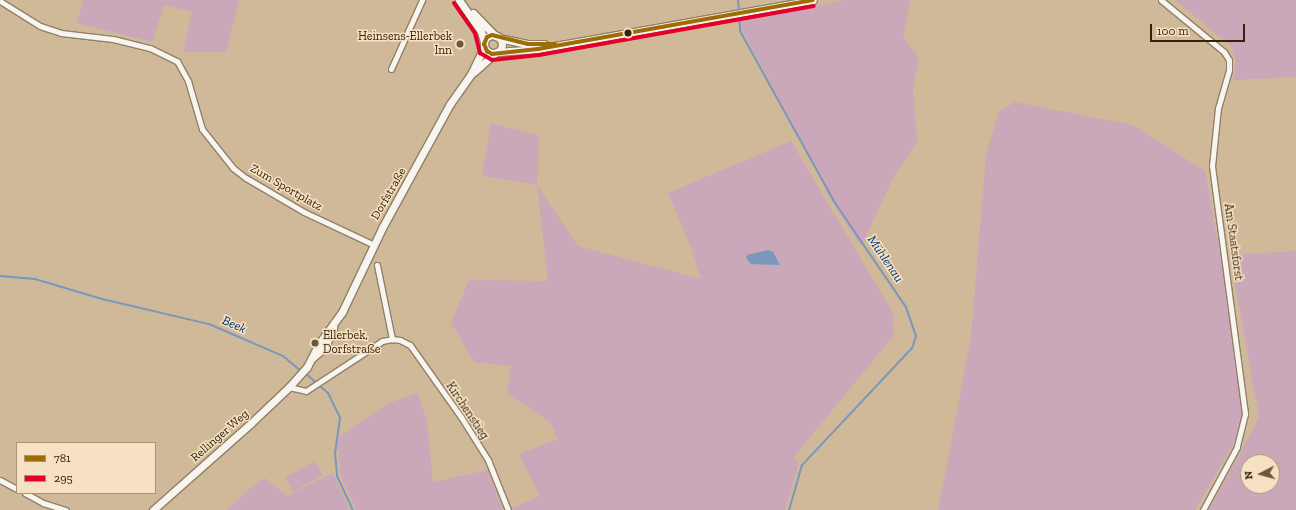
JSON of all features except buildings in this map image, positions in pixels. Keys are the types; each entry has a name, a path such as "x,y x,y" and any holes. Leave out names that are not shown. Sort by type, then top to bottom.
{"street":[{"path":"391,69 422,0"},
{"path":"460,1 481,31 487,52 496,53 538,49 555,44 744,12 797,1 814,0"},
{"name":"Am Staatsforst","path":"1161,0 1224,52 1229,60 1229,70 1218,108 1212,166 1245,414 1237,447 1203,510"},
{"name":"Zum Sportplatz","path":"0,1 40,26 61,34 113,39 150,48 177,61 188,81 202,129 233,168 246,178 304,212 374,245"},
{"path":"460,1 497,37 502,46 496,53"},
{"path":"484,44 489,36 528,44 555,44"},
{"name":"Dorfstraße","path":"300,376 312,358 318,344 333,328 356,286 374,245 450,104 471,74 484,44"},
{"name":"Dorfstraße","path":"471,74 496,53"},
{"path":"289,387 306,391 382,341 392,339 376,265"},
{"name":"Kirchenstieg","path":"392,339 400,340 410,345 461,417 488,460 508,510"},
{"name":"Rellinger Weg","path":"153,510 300,376"},
{"path":"0,480 16,488"},
{"path":"27,494 43,503 66,510"}],"shaded area":[{"path":"83,0 239,0 226,52 183,52 192,12 164,5 152,42 77,23"},
{"path":"845,0 910,0 903,37 919,58 913,88 917,142 893,178 861,247 824,189 828,189 737,21"},
{"path":"1175,0 1296,0 1296,77 1233,80 1236,62 1232,47"},
{"path":"1015,102 1133,125 1205,171 1226,285 1243,414 1233,445 1195,510 938,510 971,338 986,154 999,112"},
{"path":"491,123 539,136 537,185 482,176"},
{"path":"791,141 893,313 894,335 793,458 799,463 785,510 513,510 512,508 540,496 519,454 558,439 549,421 507,393 511,366 474,362 451,323 469,280 548,281 537,185 578,246 701,279 691,247 668,193"},
{"path":"1296,251 1296,510 1209,510 1259,418 1230,255"},
{"path":"418,393 427,422 433,482 488,470 503,510 356,510 341,477 337,438 389,403"},
{"path":"315,461 323,475 293,492 285,478"},
{"path":"333,473 350,510 227,510 248,490 265,478 287,496"}],"water":[{"path":"768,250 773,252 780,265 751,264 746,258 747,255"}],"waterway":[{"name":"Mühlenau","path":"738,0 739,11"},
{"name":"Mühlenau","path":"739,15 740,31 835,203 906,307 916,336 912,348 802,465 789,510"},
{"name":"Beek","path":"0,276 35,279 102,299 209,324 283,356 301,371"},
{"name":"Beek","path":"305,373 328,393 340,418 335,452 337,476 353,510"}],"transit line":[{"name":"781","path":"555,44 528,44 492,35 487,37 484,44 487,51 492,54 538,49 813,0"},
{"name":"295","path":"454,3 475,33 480,53 492,60 539,55 814,6"}],"place":[{"name":"Heinsens-Ellerbek Inn","path":"460,44"},
{"name":"Ellerbek, Dorfstraße","path":"315,343"}]}
